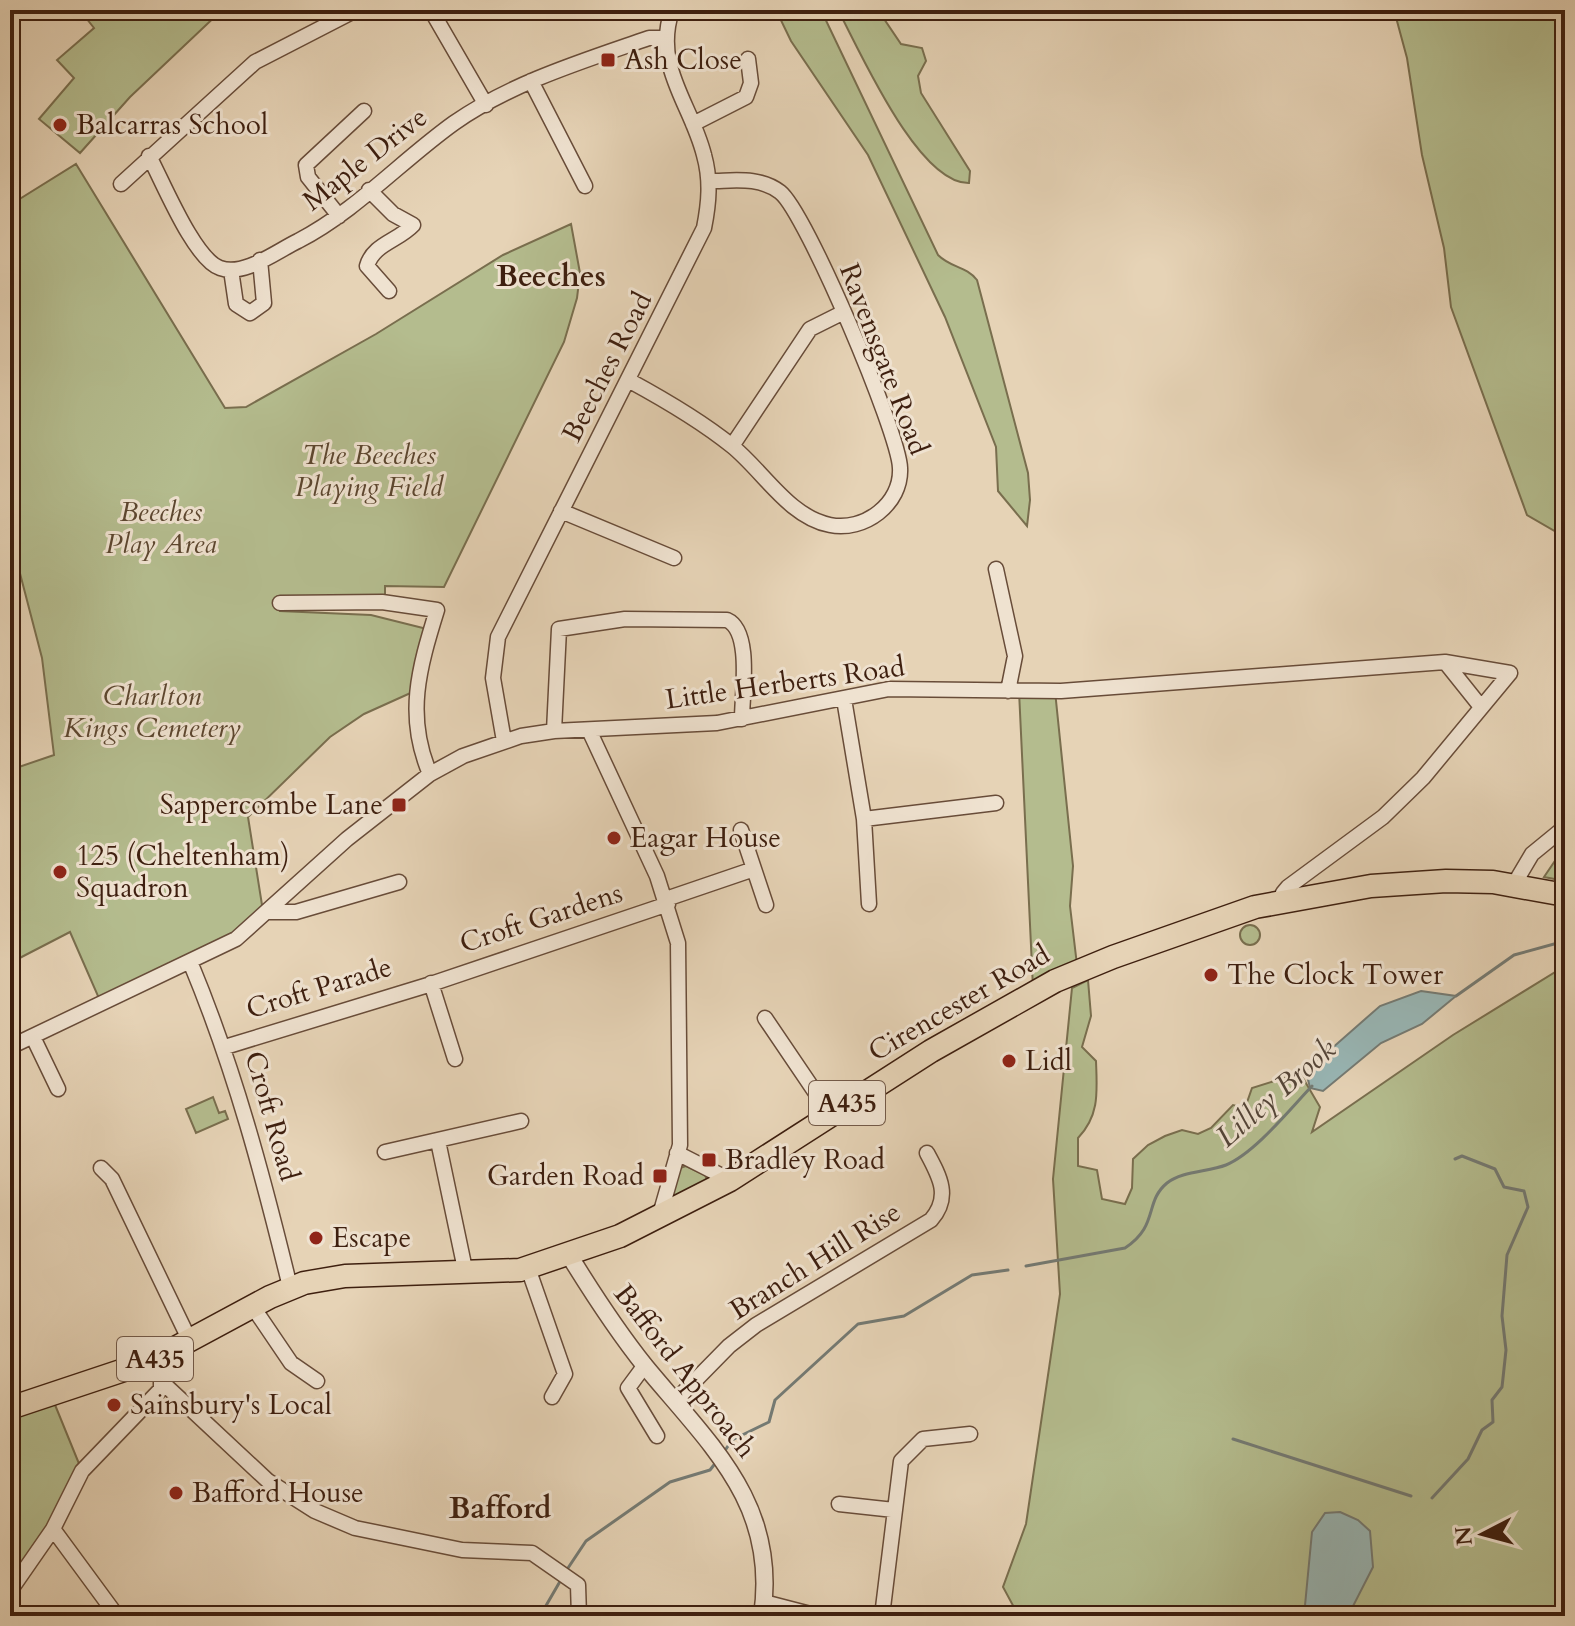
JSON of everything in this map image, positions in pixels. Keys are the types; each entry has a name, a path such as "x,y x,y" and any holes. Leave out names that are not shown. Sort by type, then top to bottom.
{"main road":[{"name":"Cirencester Road","path":"10,1408 151,1361 290,1287 345,1276 466,1274 528,1268 569,1255 659,1218 730,1180 830,1114 1038,990 1073,973 1225,917 1284,901 1407,883 1472,880 1565,895"}],"street":[{"path":"121,184 255,62 356,10"},
{"path":"431,10 486,105"},
{"name":"Beeches Road","path":"504,741 493,678 495,646 698,244 707,212 710,181 693,124 671,77 665,38 672,10"},
{"name":"Maple Drive","path":"231,270 260,260 319,230 456,122 486,105 531,81 649,38 665,38"},
{"path":"693,124 746,97 751,83 748,59"},
{"path":"531,81 585,186"},
{"path":"339,216 308,177 306,165 364,111"},
{"path":"149,156 202,255 212,264 231,270 236,304 250,313 264,303 260,260"},
{"name":"Ravensgate Road","path":"630,381 732,446 795,508 820,522 854,525 871,518 886,506 899,480 900,464 844,312 786,198 756,181 710,181"},
{"path":"369,190 393,214 413,225 392,242 375,250 367,266 389,291"},
{"path":"732,446 810,329 844,312"},
{"path":"561,511 674,558"},
{"path":"996,569 1015,656 1008,691"},
{"path":"280,603 382,602 437,610 415,710 417,739 430,774"},
{"path":"554,731 559,629 625,619 727,620 736,625 742,634 742,719"},
{"path":"1284,901 1283,893 1288,887 1362,834 1423,778 1481,707 1445,662"},
{"name":"Little Herberts Road","path":"10,1047 191,964 236,939 347,839 430,774 463,756 504,741 554,731 658,729 742,719 889,689 1061,691 1445,662 1510,673 1481,707"},
{"path":"844,699 864,819 869,904"},
{"path":"589,730 667,901 680,959 676,1041 680,1136 659,1218"},
{"path":"864,819 996,803"},
{"path":"1513,886 1532,854 1565,827"},
{"path":"741,830 766,905"},
{"path":"667,901 754,869"},
{"path":"269,912 296,912 399,882"},
{"name":"Croft Gardens","path":"225,1047 431,983 667,901"},
{"name":"Croft Road","path":"191,964 225,1047 255,1141 290,1287"},
{"path":"431,983 455,1059"},
{"path":"765,1018 830,1114"},
{"path":"33,1037 58,1089"},
{"path":"385,1152 521,1121"},
{"path":"438,1141 466,1274"},
{"path":"677,1153 730,1180"},
{"name":"Branch Hill Rise","path":"675,1401 729,1346 756,1325 931,1220 939,1209 943,1190 927,1153"},
{"path":"101,1168 112,1179 190,1341"},
{"name":"Bafford Approach","path":"569,1255 645,1365 729,1466 746,1497 758,1531 764,1566 763,1609"},
{"path":"528,1268 565,1374 552,1397"},
{"path":"253,1307 275,1344 291,1363 317,1381"},
{"path":"151,1361 163,1383 268,1481 315,1511 363,1530 462,1550 532,1553 578,1585 579,1616"},
{"path":"645,1365 628,1388 657,1436"},
{"path":"10,1591 53,1529 82,1471 155,1396 163,1383"},
{"path":"882,1616 901,1461 923,1439 970,1434"},
{"path":"839,1504 894,1510"},
{"path":"53,1529 117,1616"},
{"path":"763,1609 802,1609 818,1616"}],"green space":[{"path":"66,10 222,10 130,97 80,153 39,119 74,78 57,60 94,28 82,13 74,19"},
{"path":"776,10 821,10 938,255 977,280 1028,473 1030,500 1027,526 998,491 996,447 945,317 868,155 791,41"},
{"path":"838,10 878,10 901,44 922,48 926,61 918,76 921,93 970,171 969,183 950,178 930,162 911,140 876,83"},
{"path":"1394,10 1565,10 1565,537 1527,515 1451,307 1444,248 1422,155 1407,58"},
{"path":"76,164 225,408 246,407 376,334 503,255 571,224 580,273 577,298 564,342 444,587 385,586 385,595 280,597 280,611 371,615 427,629 415,691 364,714 330,737 248,817 262,905 269,912 236,939 101,1003 70,932 10,963 10,770 54,755 42,658 10,535 10,205"},
{"path":"1019,691 1055,691 1073,866 1070,906 1077,965 1033,988"},
{"path":"1565,846 1565,881 1544,877"},
{"path":"1250,925 1257,928 1260,935 1257,942 1250,945 1243,942 1240,935 1243,928"},
{"path":"1565,966 1565,1616 1011,1616 1016,1611 1003,1587 1026,1524 1060,1294 1053,1179 1072,988 1088,980 1091,1016 1082,1047 1096,1061 1094,1111 1078,1138 1078,1166 1097,1170 1102,1199 1125,1204 1132,1188 1133,1159 1148,1145 1182,1130 1198,1134 1211,1128 1233,1105 1245,1108 1252,1088 1300,1073 1320,1107 1312,1132 1453,1035"},
{"path":"213,1097 219,1113 225,1111 228,1119 196,1133 186,1109"},
{"path":"686,1166 705,1175 707,1180 671,1199 680,1168"},
{"path":"51,1395 82,1471 10,1591 10,1408"}],"water":[{"path":"1421,991 1456,996 1422,1024 1381,1043 1323,1091 1310,1088 1306,1071 1380,1006"},
{"path":"1340,1512 1358,1520 1370,1531 1373,1567 1348,1616 1304,1616 1312,1532 1325,1513"}],"waterway":[{"name":"Lilley Brook","path":"1456,996 1514,955 1565,941"},
{"name":"Lilley Brook","path":"1026,1266 1125,1248 1143,1231 1156,1198 1167,1183 1180,1176 1226,1165 1249,1151 1312,1086"},
{"path":"1432,1498 1468,1459 1482,1430 1493,1422 1492,1400 1502,1387 1506,1350 1502,1316 1507,1255 1528,1207 1524,1191 1504,1187 1495,1169 1462,1156 1455,1159"},
{"name":"Lilley Brook","path":"724,1452 732,1440 769,1422 775,1400 858,1324 904,1316 972,1275 1008,1270"},
{"path":"1233,1439 1411,1496"},
{"name":"Lilley Brook","path":"566,1571 586,1541 670,1482 710,1470 717,1461"},
{"name":"Lilley Brook","path":"540,1616 562,1578"}],"place":[{"name":"Ash Close","path":"608,60"},
{"name":"Balcarras School","path":"60,125"},
{"name":"Sappercombe Lane","path":"399,805"},
{"name":"Eagar House","path":"614,838"},
{"name":"125 (Cheltenham) Squadron","path":"60,872"},
{"name":"The Clock Tower","path":"1211,975"},
{"name":"Lidl","path":"1009,1061"},
{"name":"Bradley Road","path":"709,1160"},
{"name":"Garden Road","path":"660,1176"},
{"name":"Escape","path":"316,1238"},
{"name":"Sainsbury's Local","path":"114,1405"},
{"name":"Bafford House","path":"176,1493"}],"district":[{"name":"Beeches","path":"551,276"},
{"name":"Bafford","path":"500,1508"}],"park label":[{"name":"The Beeches Playing Field","path":"369,471"},
{"name":"Beeches Play Area","path":"161,528"},
{"name":"Charlton Kings Cemetery","path":"152,712"}]}
